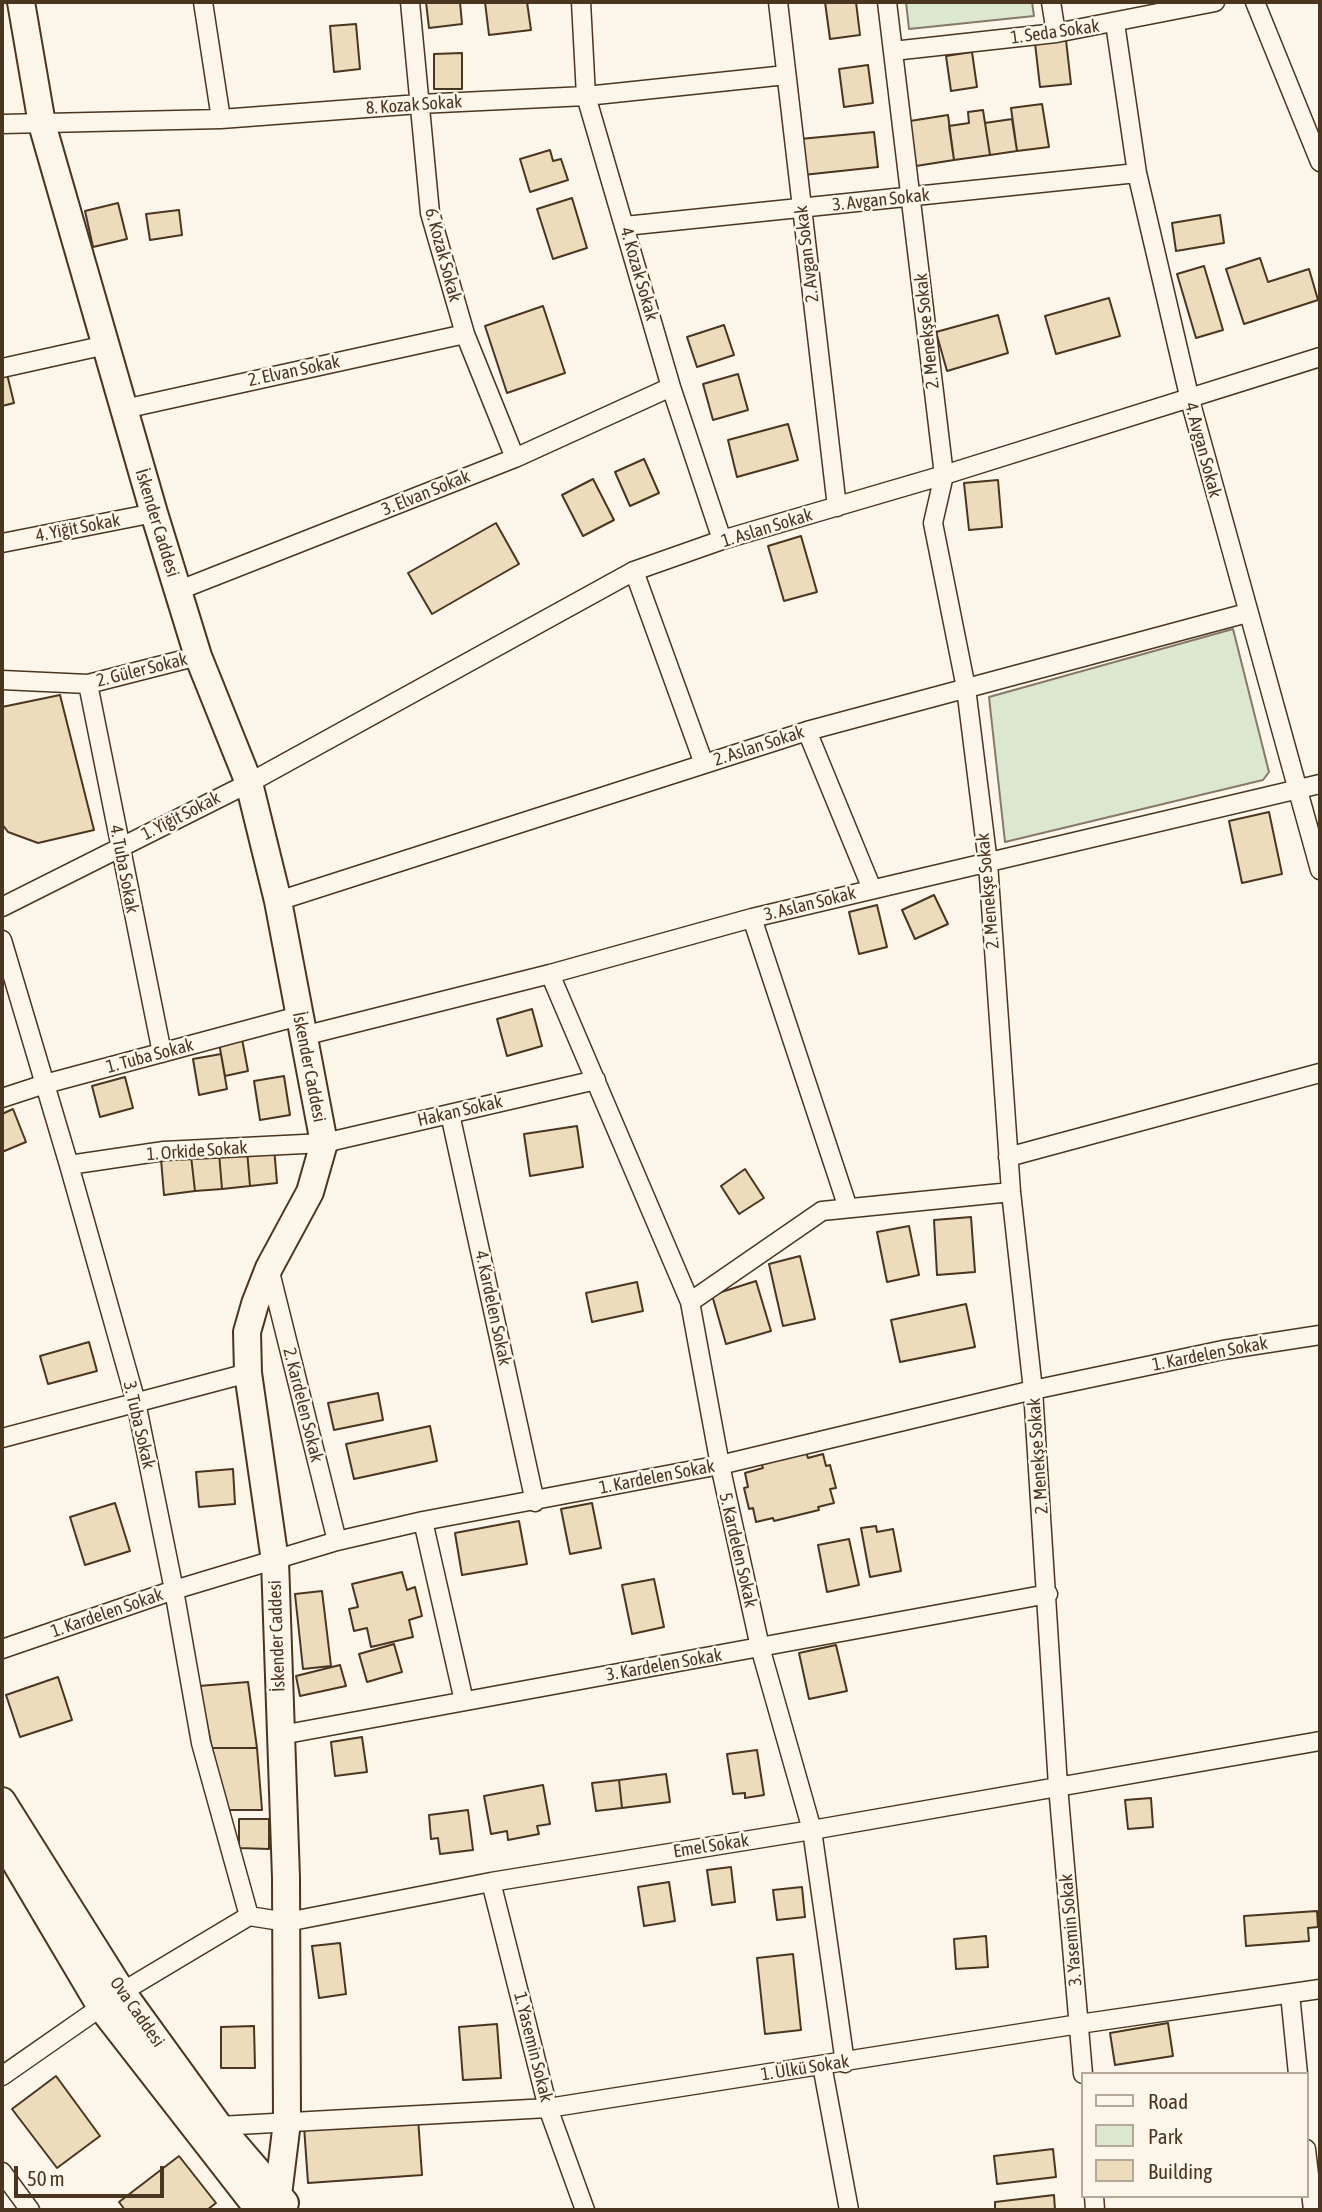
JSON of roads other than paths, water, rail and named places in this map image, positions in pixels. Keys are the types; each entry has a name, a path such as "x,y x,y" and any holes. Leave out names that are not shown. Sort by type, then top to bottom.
{"street":[{"name":"İskender Caddesi","path":"22,2 42,124 154,513 198,656 249,782 278,901 324,1143 310,1192 269,1268 247,1332 248,1373 275,1561 287,1922 287,2122 274,2206"},
{"path":"203,2 222,119"},
{"name":"6. Kozak Sokak","path":"410,2 430,213 465,334 515,457"},
{"name":"4. Kozak Sokak","path":"581,2 586,96 671,387 722,540"},
{"name":"2. Avgan Sokak","path":"778,2 837,507"},
{"name":"2. Menekşe Sokak","path":"887,2 944,475 933,523 966,688 988,863 1008,1157 1033,1390 1048,1594 1058,1786"},
{"path":"1051,2 1056,33"},
{"name":"1. Seda Sokak","path":"893,51 1056,33 1215,2"},
{"path":"1255,2 1320,162"},
{"name":"4. Avgan Sokak","path":"1115,23 1137,173 1190,400 1320,870"},
{"name":"8. Kozak Sokak","path":"2,124 222,119 419,104 586,96 786,75"},
{"name":"3. Avgan Sokak","path":"625,226 1137,173"},
{"name":"2. Elvan Sokak","path":"124,408 465,334"},
{"path":"2,368 106,345"},
{"name":"1. Aslan Sokak","path":"249,782 634,571 722,540 1190,400 1320,357"},
{"name":"3. Elvan Sokak","path":"177,591 515,457 671,387"},
{"name":"4. Yiğit Sokak","path":"2,543 154,513"},
{"path":"634,571 704,764"},
{"name":"2. Aslan Sokak","path":"278,901 807,731 1248,613"},
{"name":"2. Güler Sokak","path":"2,680 88,684 198,656"},
{"name":"4. Tuba Sokak","path":"88,684 162,1054"},
{"path":"807,731 872,888"},
{"name":"1. Yiğit Sokak","path":"2,907 249,782"},
{"name":"3. Aslan Sokak","path":"301,1026 550,974 872,888 1320,784"},
{"path":"752,918 848,1208"},
{"name":"3. Tuba Sokak","path":"2,940 136,1402 174,1590 201,1743 249,1916"},
{"name":"5. Kardelen Sokak","path":"550,974 690,1302 720,1465 760,1647 812,1830 845,2063"},
{"name":"1. Tuba Sokak","path":"2,1098 162,1054 301,1026"},
{"path":"1008,1157 1320,1073"},
{"name":"Hakan Sokak","path":"324,1143 596,1080"},
{"name":"4. Kardelen Sokak","path":"450,1114 535,1502"},
{"name":"1. Orkide Sokak","path":"69,1165 164,1151 324,1143"},
{"path":"690,1302 822,1211 1011,1192"},
{"name":"2. Kardelen Sokak","path":"269,1268 337,1541"},
{"name":"1. Kardelen Sokak","path":"2,1648 174,1590 337,1541 423,1521 720,1465 1033,1390 1223,1350 1320,1335"},
{"path":"2,1438 248,1373"},
{"path":"423,1521 464,1701"},
{"name":"3. Kardelen Sokak","path":"281,1735 1048,1594"},
{"name":"Emel Sokak","path":"249,1916 287,1922 491,1882 812,1830 1320,1741"},
{"name":"3. Yasemin Sokak","path":"1058,1786 1083,2072"},
{"name":"Ova Caddesi","path":"2,1801 111,1999 219,2126 274,2206"},
{"name":"Ova Caddesi","path":"2,1840 111,1999 274,2206"},
{"name":"1. Yasemin Sokak","path":"491,1882 548,2108 585,2210"},
{"path":"2,2076 111,1999 249,1916"},
{"name":"1. Ülkü Sokak","path":"219,2126 548,2108 1079,2024 1320,1989"},
{"path":"1290,1994 1298,2072"},
{"path":"822,2065 849,2210"},
{"path":"1308,2166 1313,2210"},
{"path":"2,2172 30,2210"}]}
